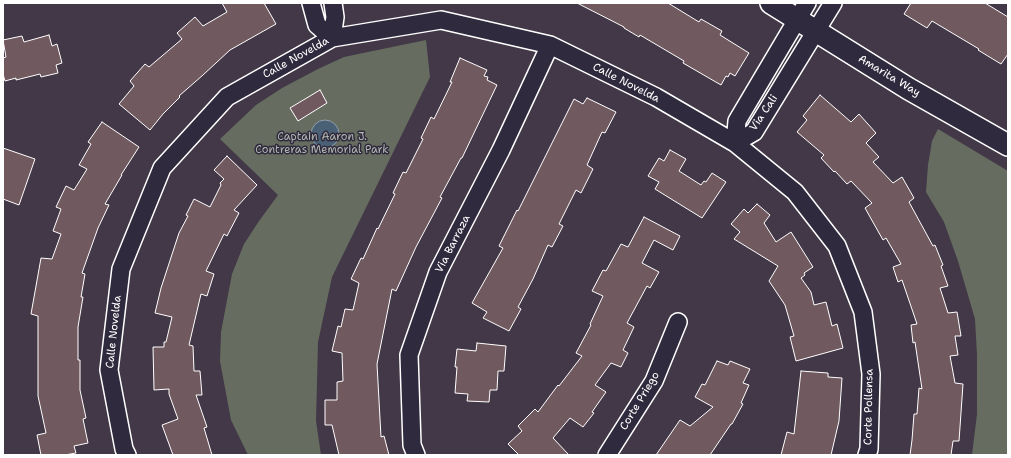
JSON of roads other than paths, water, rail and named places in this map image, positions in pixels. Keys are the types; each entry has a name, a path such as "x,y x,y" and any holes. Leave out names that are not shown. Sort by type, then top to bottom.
{"street":[{"path":"311,3 317,25 332,38"},
{"path":"332,38 336,17 333,3"},
{"name":"Amarita Way","path":"772,3 802,11 816,31 909,89 1008,145"},
{"name":"Via Cali","path":"735,143 754,132 833,3"},
{"name":"Via Cali","path":"735,143 737,120 802,11"},
{"name":"Calle Novelda","path":"127,455 124,449 109,370 121,269 162,168 227,97 332,38 441,20 550,45 656,97 735,143"},
{"name":"Via Barraza","path":"416,455 412,445 409,355 438,272 501,150 550,45"},
{"name":"Corte Pollensa","path":"735,143 795,192 837,246 863,312 871,374 869,449 867,455"},
{"name":"Corte Priego","path":"607,455 654,382 678,322"}],"water":[{"path":"325,120 335,124 339,134 335,144 325,148 315,144 311,134 315,124"}],"park label":[{"name":"Captain Aaron J. Contreras Memorial Park","path":"322,143"}]}
